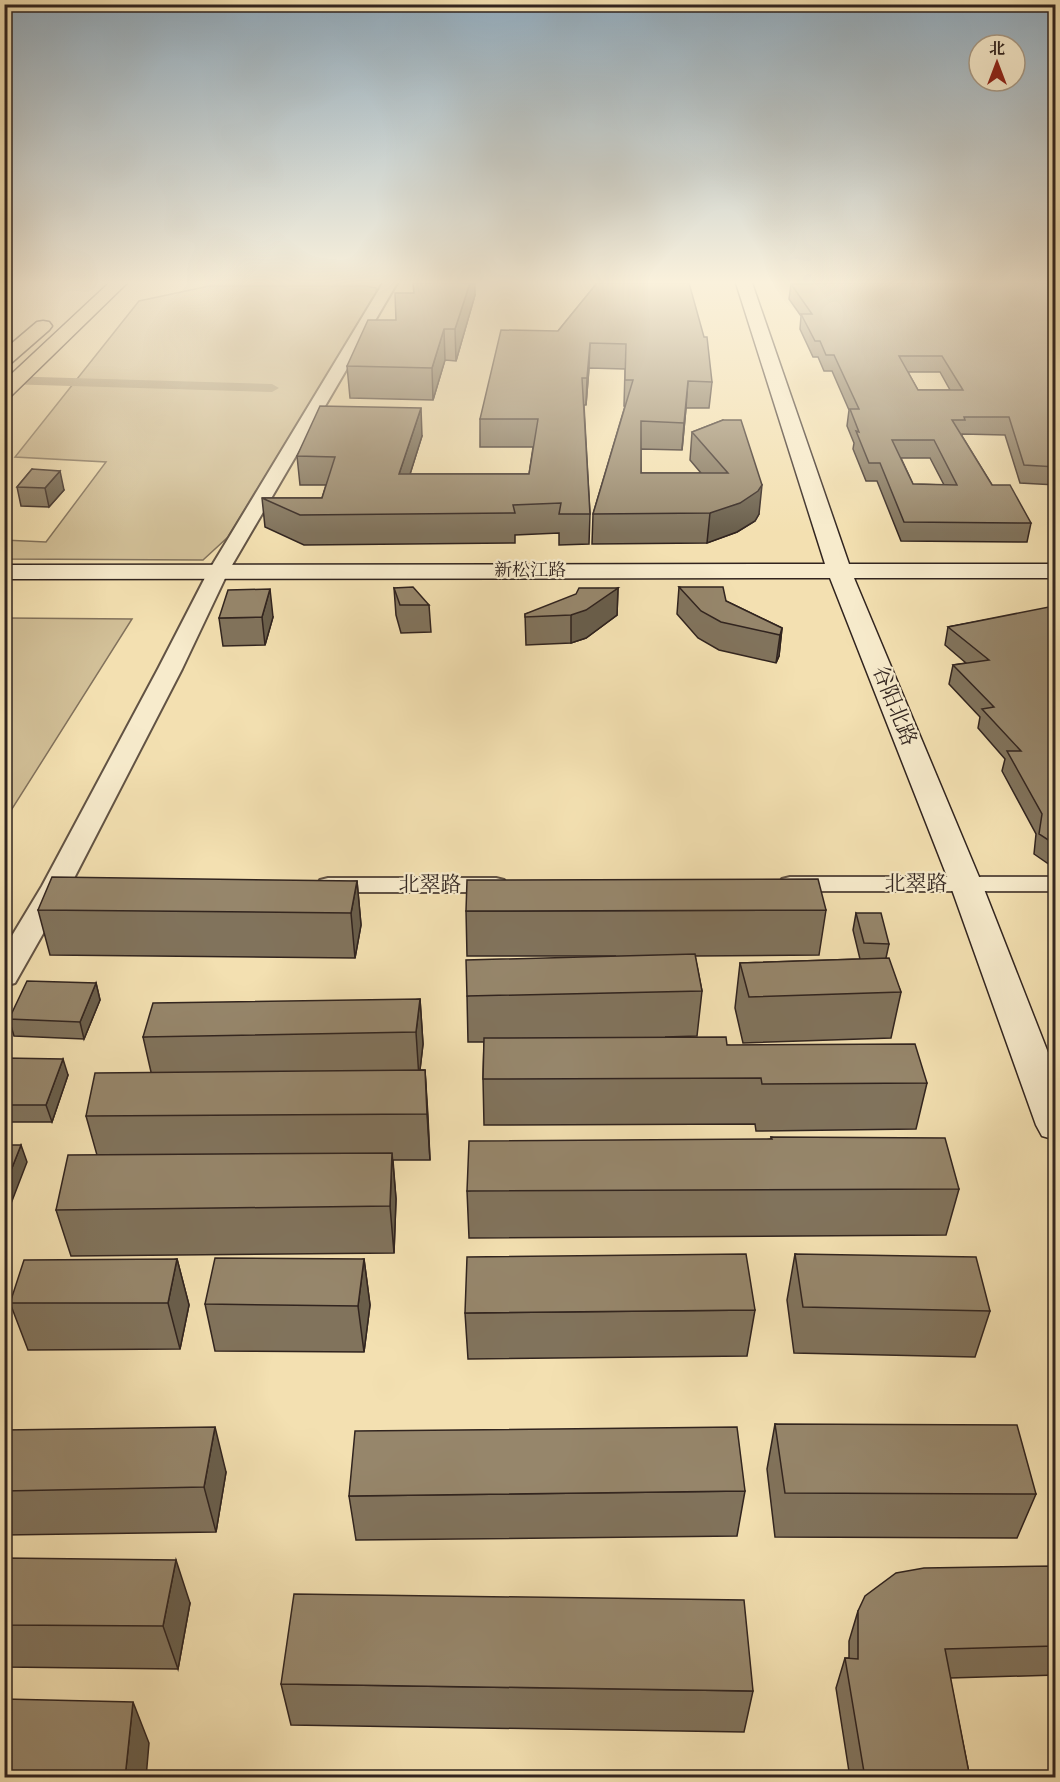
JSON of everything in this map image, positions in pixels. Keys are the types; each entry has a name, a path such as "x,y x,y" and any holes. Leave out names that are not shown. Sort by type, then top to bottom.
{"main road":[{"path":"12,385 32,366"},
{"name":"谷阳北路","path":"772,366 842,577 966,884 1056,1125"},
{"name":"新松江路","path":"4,572 215,578 842,577 1056,571"},
{"name":"新松江路","path":"842,577 1056,584"},
{"name":"新松江路","path":"4,585 215,578"}],"street":[{"path":"4,976 68,886 215,578 341,366"},
{"name":"北翠路","path":"774,884 1056,884"},
{"name":"北翠路","path":"307,885 523,885"}],"shaded area":[{"path":"87,366 332,366 228,537 203,560 5,559 4,540 46,542 106,462 15,457"},
{"path":"4,618 132,619 5,820"}],"building":[{"path":"354,366 433,366 432,368"},
{"path":"492,366 588,366 587,378 582,378 590,514 559,514 561,503 513,505 515,513 300,515 262,498 322,498 335,457 297,456 320,406 421,408 399,474 529,474 538,419 480,419"},
{"path":"625,366 710,366 712,382 688,381 684,423 641,421 641,473 728,473 692,432 723,420 741,420 762,485 758,491 740,503 710,513 593,514 633,380 625,380"},
{"path":"839,366 905,366 918,390 963,390 948,366 1056,366 1056,467 1024,465 1009,417 964,417 965,420 952,420 992,485 1010,485 1031,523 904,522 880,463 869,463 856,431 859,432 850,409 859,409","holes":["892,440 934,440 957,485 913,484"]},
{"path":"32,469 60,471 45,488 17,487"},
{"path":"413,587 429,605 400,605 394,588"},
{"path":"679,587 723,587 726,601 782,628 780,635 721,622 701,611"},
{"path":"579,588 618,588 586,610 571,615 525,617 525,614 576,594"},
{"path":"270,589 262,617 219,618 228,590"},
{"path":"1056,607 1056,664 1054,665 1056,666 1056,845 1039,834 1042,814 1007,751 1021,751 982,709 994,707 953,665 989,660 948,627"},
{"path":"52,877 357,881 351,913 38,910"},
{"path":"818,879 826,910 466,911 467,880"},
{"path":"856,913 881,913 889,944 864,943"},
{"path":"695,954 702,991 467,996 466,960"},
{"path":"889,958 901,992 749,997 740,963"},
{"path":"27,981 96,983 80,1022 9,1019"},
{"path":"420,999 416,1032 143,1037 153,1003"},
{"path":"726,1037 727,1045 915,1044 927,1083 762,1084 761,1078 483,1079 484,1038"},
{"path":"4,1058 63,1059 46,1105 4,1105"},
{"path":"425,1070 427,1114 86,1116 95,1073"},
{"path":"771,1137 945,1138 959,1189 467,1191 469,1141 772,1139"},
{"path":"4,1145 21,1145 4,1188"},
{"path":"392,1153 390,1206 56,1210 68,1155"},
{"path":"746,1254 755,1310 465,1313 467,1257"},
{"path":"795,1254 976,1257 990,1311 803,1307"},
{"path":"215,1258 364,1259 358,1306 205,1304"},
{"path":"177,1259 168,1303 10,1303 24,1260"},
{"path":"775,1424 1017,1425 1036,1494 785,1493"},
{"path":"215,1427 204,1487 4,1491 4,1430"},
{"path":"737,1427 745,1491 349,1496 355,1431"},
{"path":"4,1558 176,1560 163,1626 4,1625"},
{"path":"1056,1566 1056,1646 945,1649 970,1778 865,1778 845,1658 858,1659 858,1611 865,1596 896,1573 924,1568"},
{"path":"294,1594 744,1600 753,1691 281,1684"},
{"path":"4,1699 133,1702 125,1778 4,1778"}],"waterway":[{"path":"4,380 272,388"}]}
